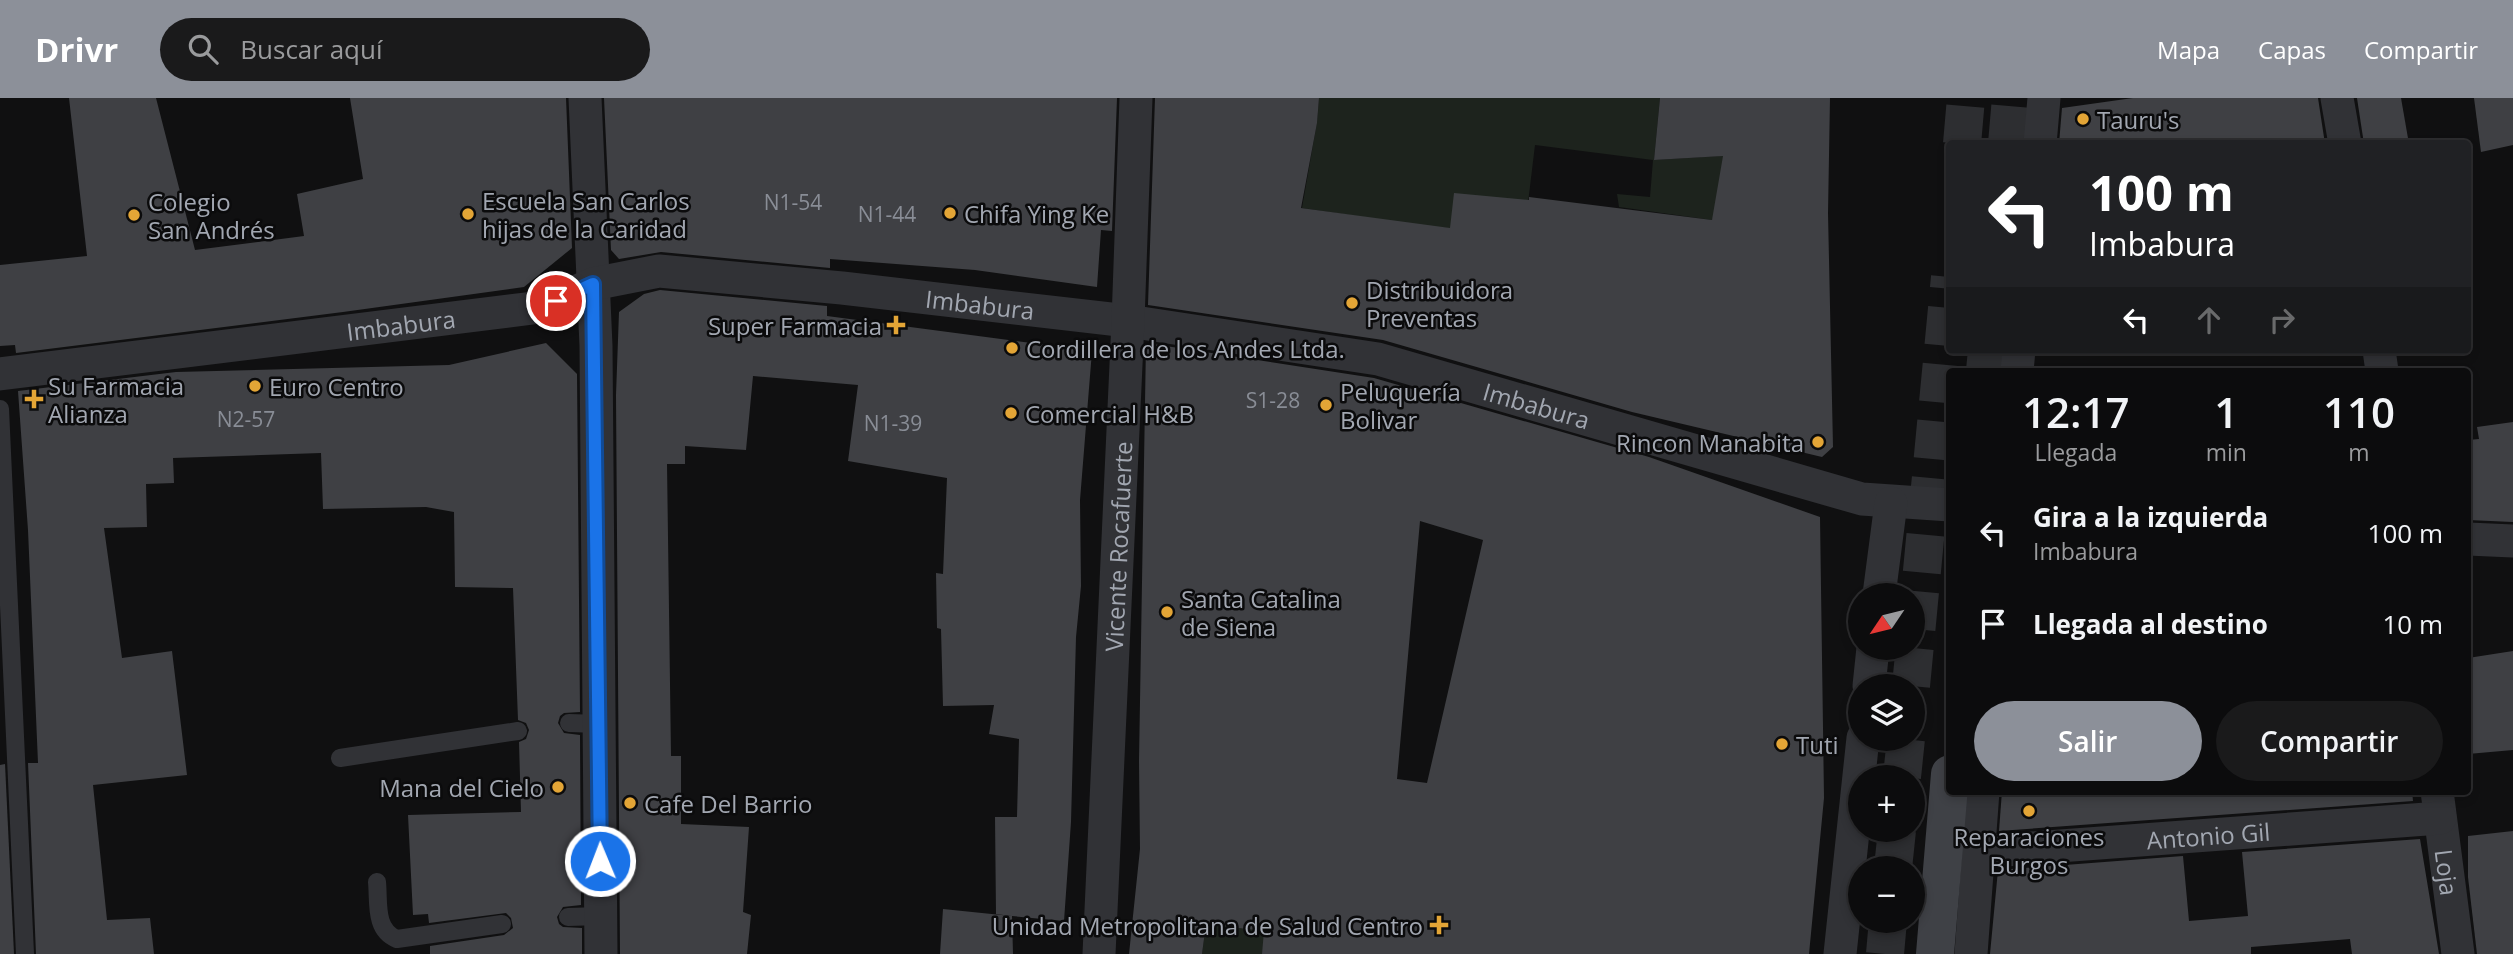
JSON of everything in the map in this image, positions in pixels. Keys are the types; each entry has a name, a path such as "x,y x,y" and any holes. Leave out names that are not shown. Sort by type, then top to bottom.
{"main road":[{"path":"1935,954 1948,795"}],"street":[{"path":"585,98 593,284 584,724 584,916 601,954"},
{"name":"Vicente Rocafuerte","path":"1099,954 1136,98"},
{"path":"2337,98 2344,140"},
{"path":"2041,140 2047,100"},
{"path":"2047,100 2048,140"},
{"name":"Imbabura","path":"0,374 541,307 593,284 659,271 842,288 1128,321 1378,359 1861,499 1946,505"},
{"path":"1881,583 1891,503"},
{"path":"2471,539 2513,541"},
{"path":"1840,954 1862,751"},
{"path":"1971,954 1983,795"},
{"name":"Antonio Gil","path":"1978,852 2439,804"},
{"name":"Loja","path":"2439,804 2458,954"}],"lane":[{"path":"0,409 25,954"},
{"path":"340,758 518,731"},
{"path":"377,881 381,925 385,932 397,939 502,924"}],"shaded area":[{"path":"1319,98 1660,98 1654,160 1753,154 1712,220 1619,207 1617,194 1650,197 1653,160 1535,145 1524,236 1418,225 1302,208"},
{"path":"1292,863 1262,954 1202,954 1206,924 1227,926"}],"building":[{"path":"69,98 156,98 195,250 304,236 297,194 363,179 350,98 566,98 572,248 524,287 16,353 15,345 0,346 0,265 87,256"},
{"path":"604,98 1117,98 1112,231 1101,230 1097,287 975,270 830,259 830,268 661,252 619,259 611,250"},
{"path":"1155,98 1319,98 1301,208 1450,228 1454,193 1529,200 1529,197 1712,220 1723,156 1654,160 1660,98 1830,98 1828,213 1833,447 1822,457 1632,412 1383,340 1148,305"},
{"path":"2133,98 2318,98 2324,140 2059,140 2062,108"},
{"path":"2357,98 2401,98 2408,140 2363,140"},
{"path":"2474,98 2513,98 2513,145 2481,152"},
{"path":"660,290 827,306 827,316 1092,351 1080,500 1081,586 1076,637 1071,822 1064,921 1012,916 1013,954 940,954 943,909 1011,916 996,914 995,817 1017,817 1019,739 989,734 994,705 943,706 936,573 943,574 947,478 848,461 858,385 753,376 746,450 685,446 685,464 667,464 671,756 681,756 681,824 749,827 743,912 751,915 747,954 620,954 616,395 619,312 644,294"},
{"path":"546,343 577,374 580,712 564,713 558,723 564,733 580,735 581,905 563,907 557,917 563,927 582,928 582,954 430,954 430,946 504,935 513,928 511,918 506,913 429,923 428,914 413,915 408,815 521,812 519,742 526,739 529,730 526,723 518,720 513,588 455,587 454,512 426,507 323,509 321,453 173,458 174,483 146,484 147,527 104,528 122,658 172,651 187,775 93,785 107,920 150,918 154,954 36,954 28,763 38,763 28,530 18,391 176,372 449,365"},
{"path":"1146,343 1374,378 1649,457 1820,517 1824,798 1809,954 1262,954 1264,931 1206,924 1202,954 1129,954 1140,849","holes":["1420,521 1483,540 1427,783 1397,779"]},
{"path":"2513,422 2513,522 2471,520 2471,440 2479,439 2477,427"},
{"path":"2513,651 2513,750 2471,754 2471,658"},
{"path":"5,764 14,954 0,954 0,765"},
{"path":"2002,795 2412,795 2413,801 1999,831"},
{"path":"2513,831 2513,954 2477,954 2468,877 2468,836"},
{"path":"2420,839 2439,954 2352,954 2350,939 2251,947 2251,954 1990,954 1998,870 2183,856 2189,921 2248,916 2242,852"}],"tunnel":[{"path":"1962,140 1966,98"},
{"path":"2007,140 2011,98"},
{"path":"1912,674 1946,319"},
{"path":"1985,368 1987,354"},
{"path":"1903,765 1905,751"},
{"path":"1894,856 1896,842"},
{"path":"1885,954 1887,933"}],"place":[{"name":"Tauru's","path":"2083,119"},
{"name":"Chifa Ying Ke","path":"950,213"},
{"name":"Escuela San Carlos hijas de la Caridad","path":"468,214"},
{"name":"Colegio San Andrés","path":"134,215"},
{"name":"Distribuidora Preventas","path":"1352,303"},
{"name":"Super Farmacia","path":"896,325"},
{"name":"Cordillera de los Andes Ltda.","path":"1012,348"},
{"name":"Euro Centro","path":"255,386"},
{"name":"Su Farmacia Alianza","path":"34,399"},
{"name":"Peluquería Bolivar","path":"1326,405"},
{"name":"Comercial H&B","path":"1011,413"},
{"name":"Rincon Manabita","path":"1818,442"},
{"name":"Santa Catalina de Siena","path":"1167,612"},
{"name":"Tuti","path":"1782,744"},
{"name":"Mana del Cielo","path":"558,787"},
{"name":"Cafe Del Barrio","path":"630,803"},
{"name":"Reparaciones Burgos","path":"2029,811"},
{"name":"Unidad Metropolitana de Salud Centro","path":"1439,925"}],"route":[{"path":"556,301 593,284 596,346 600,861"}]}
